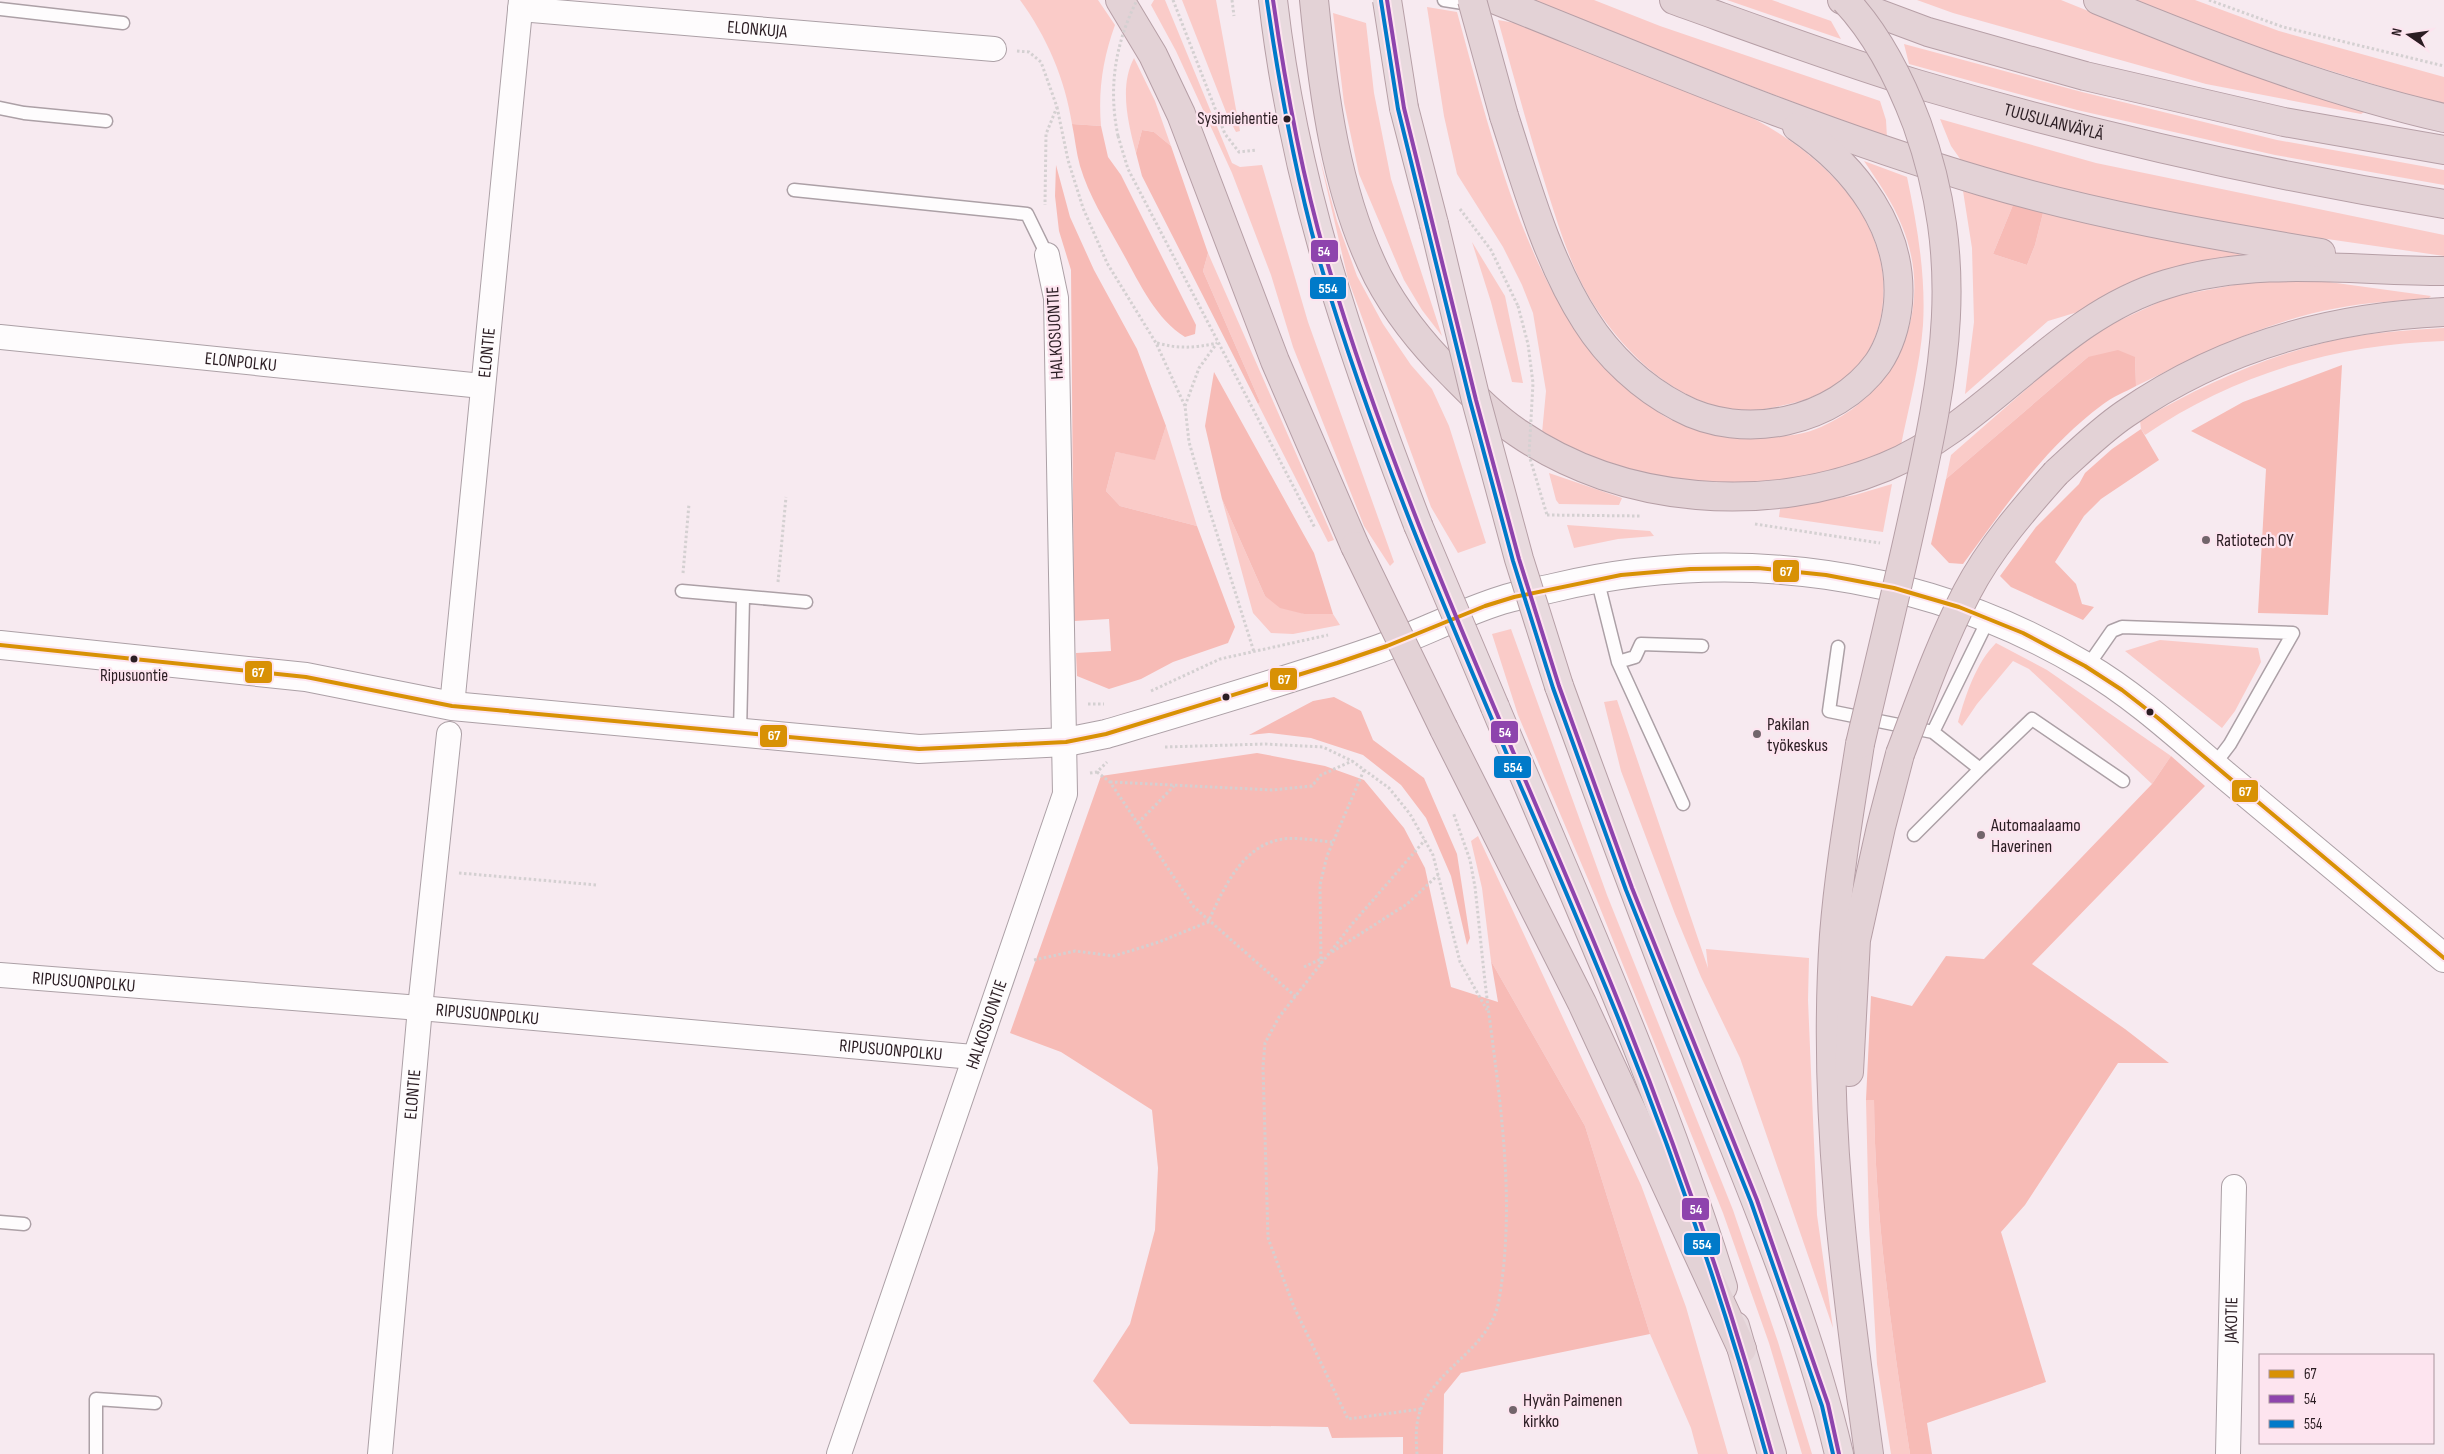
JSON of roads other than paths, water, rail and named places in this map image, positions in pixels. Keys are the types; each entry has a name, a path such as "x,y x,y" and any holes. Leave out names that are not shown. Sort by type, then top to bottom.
{"highway":[{"path":"1120,0 1153,55 1181,114 1275,361 1355,546 1444,729 1582,1002 1742,1349"},
{"path":"1273,0 1277,33 1306,191 1354,355 1418,525 1664,1117 1703,1221 1772,1454"},
{"path":"1314,0 1319,48 1334,143 1360,234 1378,277 1401,316 1427,348 1478,401 1516,432 1554,456 1592,472 1663,490 1712,497 1752,496 1798,491 1845,481 1887,466 1958,426 2089,320 2123,302 2165,284 2246,267 2285,266 2384,271 2444,269"},
{"path":"1387,0 1404,108 1476,400 1519,559 1559,686 1632,888 1757,1200 1806,1336 1828,1404 1839,1454"},
{"path":"1472,0 1504,116 1526,184 1566,285 1586,322 1608,350 1631,374 1679,408 1720,421 1756,424 1784,421 1811,414 1837,401 1859,385 1878,363 1890,340 1897,314 1899,288 1897,260 1888,231 1872,203 1856,181 1810,136 1743,98"},
{"path":"1496,0 1743,98 1898,155 1983,182 2074,206 2190,231 2326,253 2444,269"},
{"name":"TUUSULANVÄYLÄ","path":"1674,0 1915,83 2072,127 2272,172 2444,204"},
{"path":"1844,0 1928,32 2085,76 2284,122 2444,150"},
{"path":"1844,0 1874,36 1894,68 1922,138 1941,211 1948,307 1944,359 1936,415 1860,744 1838,886 1834,936 1831,1080 1842,1231 1869,1454"},
{"path":"2098,0 2177,32 2313,81 2444,118"},
{"path":"1842,1231 1856,940 1880,826 1900,754 1935,661 1968,591 1992,552 2026,506 2056,473 2095,437 2125,414 2193,374 2234,355 2284,337 2342,322 2374,317 2444,312"}],"street":[{"name":"ELONKUJA","path":"521,4 994,49"},
{"name":"ELONTIE","path":"452,706 521,4"},
{"name":"HALKOSUONTIE","path":"839,1454 973,1057 1063,800 1066,783 1056,298 1047,255"},
{"name":"ELONPOLKU","path":"0,337 482,386"},
{"path":"0,645 306,677 452,706 919,749 1066,742 1106,734 1373,651 1501,600 1597,578 1670,569 1732,566 1798,571 1900,588 1948,602 1990,618 2087,667 2126,693 2444,958"},
{"name":"ELONTIE","path":"380,1454 420,1008 449,734"},
{"name":"RIPUSUONPOLKU","path":"0,975 420,1008 973,1057"},
{"name":"JAKOTIE","path":"2228,1454 2234,1187"}],"lane":[{"path":"1444,0 1529,14"},
{"path":"0,9 123,23"},
{"path":"0,108 24,113 106,121"},
{"path":"794,190 1027,214 1047,255"},
{"path":"1597,578 1618,662 1683,804"},
{"path":"682,591 806,602"},
{"path":"740,733 743,597"},
{"path":"1933,732 1990,618"},
{"path":"2087,667 2112,631 2122,627 2293,633 2230,744 2214,766"},
{"path":"1618,662 1635,657 1641,644 1702,646"},
{"path":"1838,647 1829,711 1933,732 1980,769"},
{"path":"1914,834 2032,719 2123,781"},
{"path":"0,1222 24,1224"},
{"path":"96,1454 96,1399 154,1403"}],"place":[{"name":"Sysimiehentie","path":"1287,119"},
{"name":"Ratiotech OY","path":"2206,540"},
{"name":"Ripusuontie","path":"134,659"},
{"name":"Pakilan työkeskus","path":"1757,734"},
{"name":"Automaalaamo Haverinen","path":"1981,835"},
{"name":"Hyvän Paimenen kirkko","path":"1513,1410"}]}
